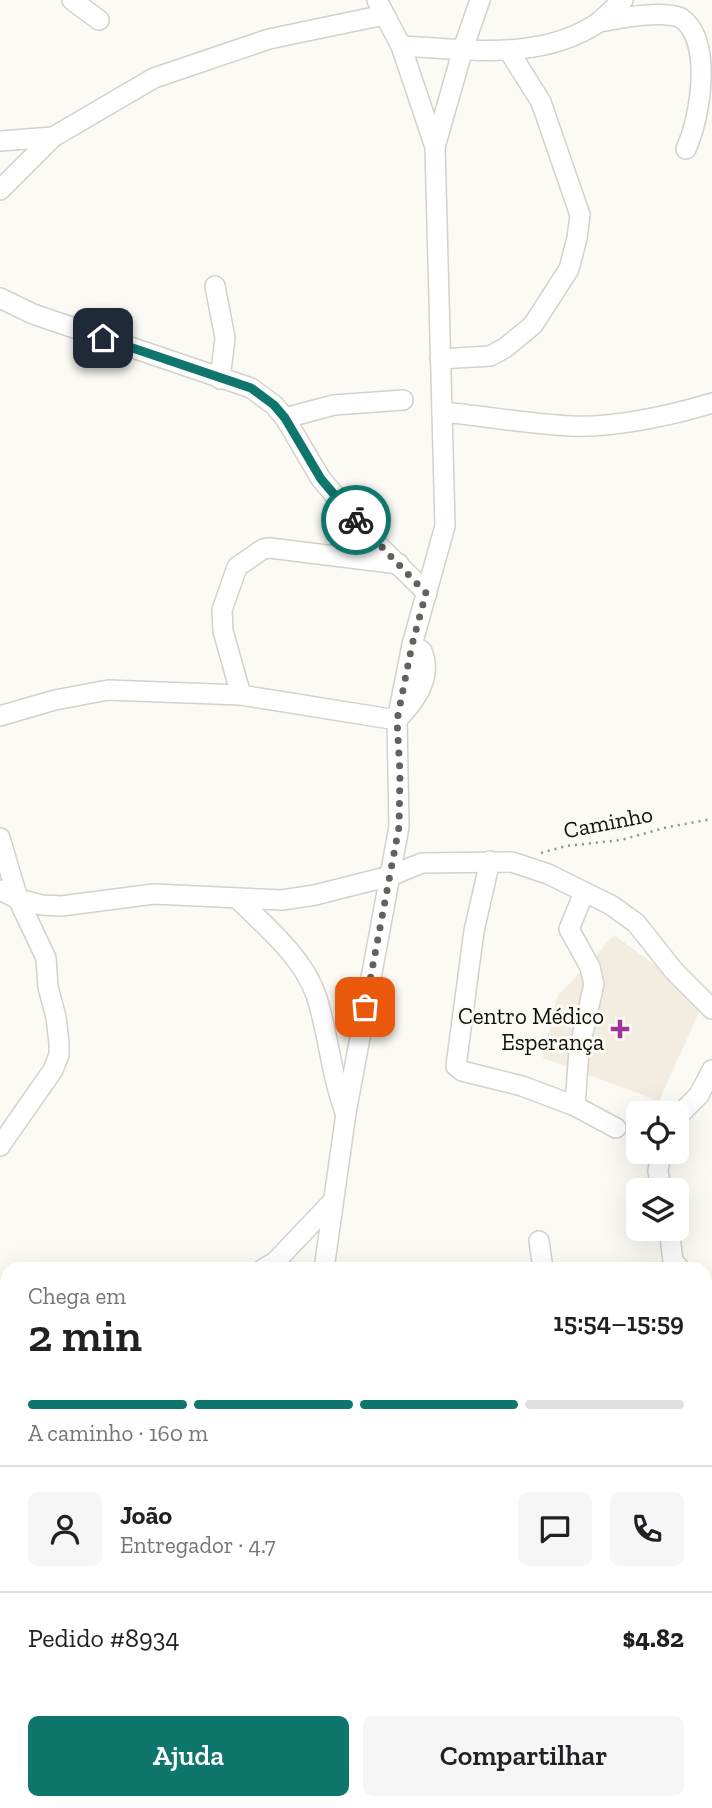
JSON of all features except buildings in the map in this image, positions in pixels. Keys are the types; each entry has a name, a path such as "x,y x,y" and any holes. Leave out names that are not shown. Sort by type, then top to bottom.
{"street":[{"path":"72,0 99,20"},
{"path":"435,147 480,0"},
{"path":"401,46 509,51 548,44 576,34 598,22 623,0"},
{"path":"1,186 53,137 154,78 269,39 380,7 401,46 435,147 445,526 412,645 397,720 399,827 346,1113 325,1262"},
{"path":"598,22 679,9 701,31 709,53 710,83 704,108 686,149"},
{"path":"440,359 490,356 505,348 533,325 569,269 577,238 580,215 541,102 509,51"},
{"path":"0,141 53,137"},
{"path":"215,286 225,338 220,379"},
{"path":"0,298 33,314 251,388 274,405 285,418 321,479 371,538 426,593"},
{"path":"285,418 334,405 403,400"},
{"path":"442,412 574,426 683,412 712,403"},
{"path":"241,695 221,619 237,567 243,561 263,549 270,548 399,564"},
{"path":"0,716 108,690 241,695 397,720"},
{"path":"0,838 9,894 42,946 46,958 59,1055 53,1069 0,1146"},
{"path":"490,861 474,931 456,1066 462,1071 549,1094 615,1128"},
{"path":"9,894 42,905 61,906 154,894 293,898 390,876 422,863 512,862 548,874 611,905 636,923 674,971 712,1009"},
{"path":"575,1106 579,1050 594,984 590,967 569,929 584,893"},
{"path":"237,898 282,944 306,974 316,994 335,1086 346,1113"},
{"path":"689,1104 699,1094 712,1070"},
{"path":"275,1262 332,1202"},
{"path":"538,1241 542,1262"},
{"path":"671,1241 674,1262"}],"path":[{"name":"Caminho","path":"512,862 566,845 621,840 712,819"}],"shaded area":[{"name":"Centro Médico Esperança","path":"614,935 704,1001 659,1101 543,1058 557,997"}],"way so far":[{"path":"356,520 426,593 397,720 399,827 365,1007"}],"place":[{"name":"Centro Médico Esperança","path":"620,1029"}],"route":[{"path":"103,338 251,388 274,405 285,418 321,479 356,520"}]}
